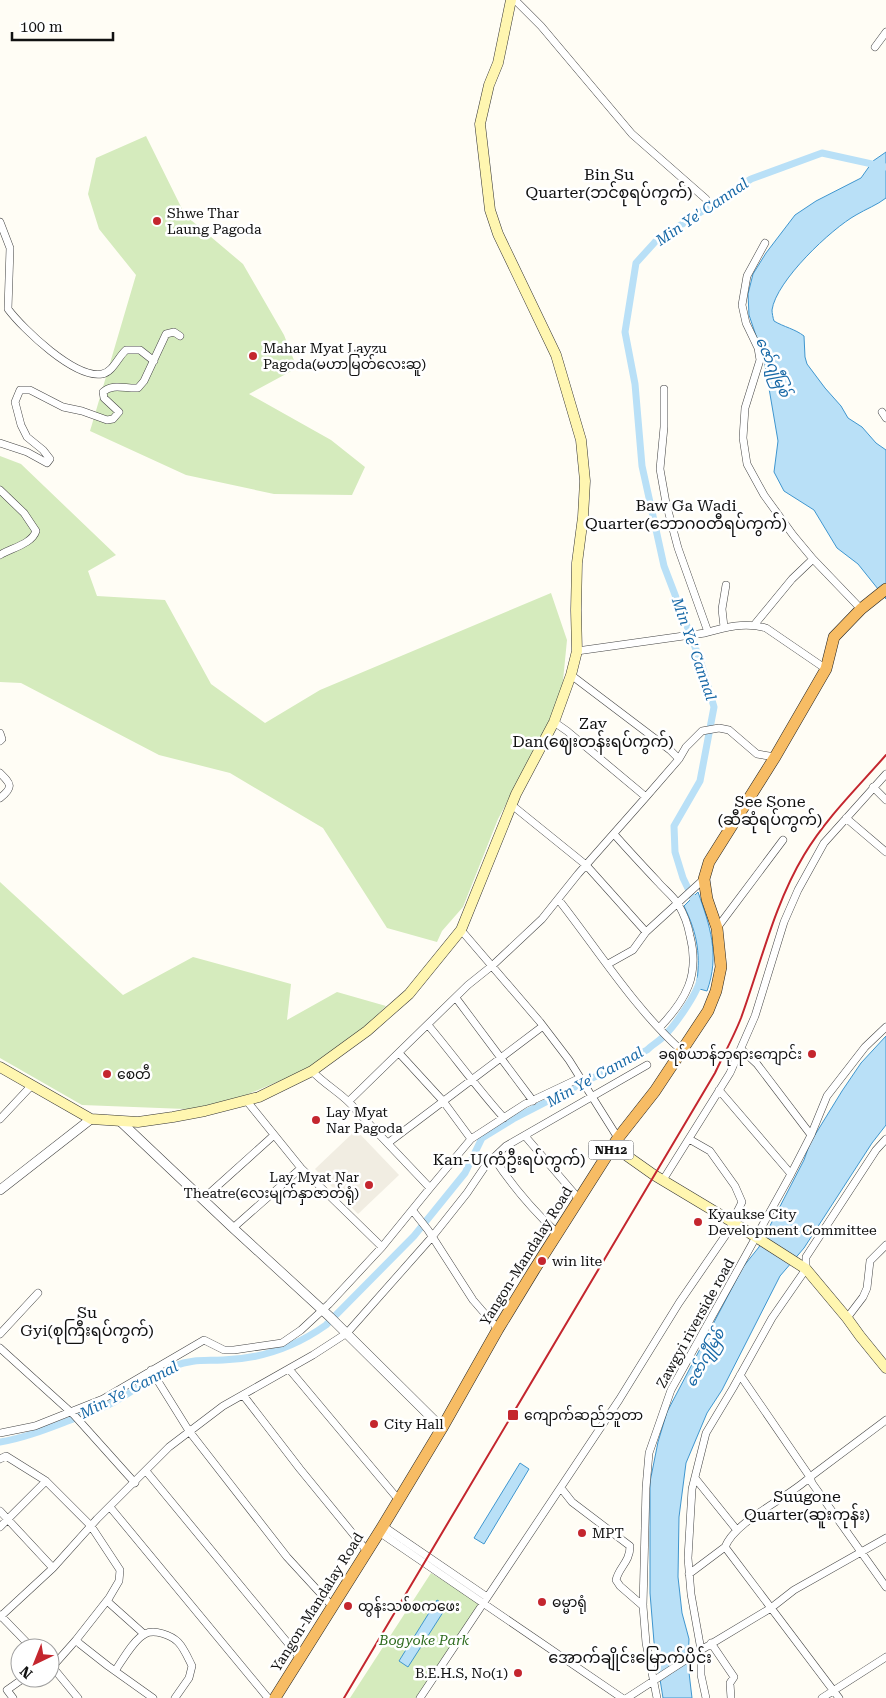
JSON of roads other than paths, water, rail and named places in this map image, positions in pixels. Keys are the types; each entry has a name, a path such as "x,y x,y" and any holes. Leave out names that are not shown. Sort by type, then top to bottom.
{"highway":[{"path":"701,882 710,862 775,757 826,669 834,637 861,609 882,591"},
{"name":"Yangon-Mandalay Road","path":"275,1698 381,1529 442,1428 498,1329 616,1142 655,1091 708,1011 716,991 721,968 717,928 701,882"}],"main road":[{"path":"0,1067 91,1119 138,1122 173,1118 260,1097 312,1071 367,1031 409,994 461,930 513,806 516,794 554,722 577,651 577,563 583,517 585,481 581,440 556,355 498,234 490,210 480,124 489,85 498,63 511,0"},
{"path":"616,1142 663,1180 803,1268 847,1318 886,1368"}],"street":[{"path":"515,0 541,26 632,134 706,199"},
{"path":"875,47 886,32"},
{"path":"0,222 10,248 8,309 43,345 70,364 94,374 103,374 109,371 126,350 140,350 154,361"},
{"path":"766,243 747,276 742,305 746,323 758,348 760,360 745,408 743,438 747,464 764,495 813,560 861,609"},
{"path":"0,443 27,452 47,463 50,459 48,454 27,437 21,425 15,402 20,390 30,390 62,407 82,411 107,420 113,419 119,412 104,398 103,392 107,388 115,387 138,388 144,382 166,334 174,332 180,336"},
{"path":"664,389 664,427 660,469 666,503 678,548 707,632"},
{"path":"0,490 24,513 36,531 30,540 0,555"},
{"path":"755,624 792,579 813,560"},
{"path":"724,627 722,609 726,585"},
{"path":"577,651 667,639 724,627 755,624 766,628 826,669"},
{"path":"571,674 670,750 679,759"},
{"path":"554,722 646,797"},
{"path":"349,1101 456,998 542,919 586,865 679,759 686,747 702,731 718,728 729,730 757,754 775,757"},
{"path":"0,733 2,739 0,741"},
{"path":"0,773 8,780 10,786 0,798"},
{"path":"663,1180 730,1073 755,1016 784,922 798,890 824,843 886,774"},
{"path":"873,787 886,800"},
{"path":"513,806 586,865 646,932"},
{"path":"846,818 886,852"},
{"path":"614,834 679,902 693,947 694,968 686,994 659,1028"},
{"path":"717,928 783,840"},
{"path":"608,964 632,950 646,932 701,882"},
{"path":"558,899 620,981 664,1034 682,1051"},
{"path":"461,930 493,965 569,1060 616,1142"},
{"path":"456,998 534,1100"},
{"path":"428,1025 470,1080 504,1118"},
{"path":"388,1143 543,1026"},
{"name":"Zawgyi riverside road","path":"657,1698 646,1643 643,1606 646,1488 650,1453 671,1390 758,1239 811,1135 827,1096 865,1047 886,1027"},
{"path":"741,1049 757,1064 811,1135"},
{"path":"399,1053 443,1101 470,1139"},
{"path":"22,1638 0,1616 53,1568 169,1447 223,1406 289,1369 345,1331 467,1193 486,1165 506,1146 647,1065"},
{"path":"312,1071 320,1080 349,1101 430,1188"},
{"path":"0,1433 35,1426 72,1414 103,1400 150,1370 204,1340 224,1350 282,1343 327,1314 470,1139 534,1100 581,1080"},
{"path":"0,1119 32,1084"},
{"path":"720,1090 791,1174"},
{"path":"246,1100 300,1168 382,1247"},
{"path":"0,1190 91,1119"},
{"path":"120,1121 345,1331 442,1428"},
{"path":"203,1199 273,1136"},
{"path":"525,1136 580,1199"},
{"path":"420,1698 619,1400 678,1303 734,1223 742,1202 735,1186 710,1151 689,1139"},
{"path":"706,1698 701,1674 701,1650 691,1594 688,1558 692,1489 706,1433 803,1268 806,1257 876,1150 886,1139"},
{"path":"494,1158 509,1181 535,1212 558,1234"},
{"path":"233,1228 300,1168"},
{"path":"413,1211 473,1300 498,1329"},
{"path":"847,1318 863,1297 867,1288 870,1261 886,1246"},
{"path":"0,1334 38,1293"},
{"path":"0,1348 72,1414 135,1483"},
{"path":"289,1369 398,1499"},
{"path":"150,1370 189,1431 287,1558 332,1606"},
{"path":"740,1376 810,1477 812,1483 886,1587"},
{"path":"243,1396 300,1470 367,1551"},
{"path":"689,1574 725,1547 728,1539 736,1529 800,1486 886,1420"},
{"path":"0,1459 6,1456 46,1481 92,1526 120,1570 119,1581 106,1601 76,1640 60,1656"},
{"path":"146,1471 301,1659"},
{"path":"695,1478 736,1529"},
{"path":"0,1527 46,1481"},
{"path":"560,1488 572,1502 630,1546 630,1553 625,1566 618,1574 616,1580 620,1586 643,1606"},
{"path":"110,1507 268,1698"},
{"path":"0,1511 53,1568"},
{"path":"381,1529 487,1598"},
{"path":"381,1529 482,1604 622,1698"},
{"path":"626,1698 771,1608 794,1590 862,1554 886,1538"},
{"path":"725,1547 839,1698"},
{"path":"106,1601 144,1634"},
{"path":"115,1671 136,1641 144,1634 153,1632 178,1641 192,1666 189,1678 175,1698"},
{"path":"76,1640 153,1698"},
{"path":"711,1644 734,1677 730,1683 732,1698"},
{"path":"822,1698 886,1657"},
{"path":"60,1676 78,1698"},
{"path":"10,1688 7,1690 13,1698"}],"water":[{"name":"ဇော်ဂျီမြစ်","path":"886,152 886,198 845,222 819,244 783,285 772,310 774,321 804,336 807,364 841,406 848,418 862,427 876,443 886,450 886,599 858,564 837,548 814,510 784,491 774,472 778,441 764,359 749,315 748,294 753,274 766,253 795,215 816,201 861,178 873,161"},
{"path":"698,892 712,941 713,965 707,991 696,988 697,946 684,906"},
{"name":"ဇော်ဂျီမြစ်","path":"886,1036 886,1125 872,1143 804,1248 780,1276 722,1390 707,1413 686,1463 679,1517 678,1577 682,1613 689,1639 688,1664 692,1698 663,1698 654,1642 650,1593 650,1482 658,1442 667,1412 743,1267 759,1247 804,1160 810,1143 861,1063"},
{"path":"520,1463 529,1469 484,1544 474,1538"},
{"path":"437,1600 447,1606 408,1667 399,1661"}],"waterway":[{"name":"Min Ye' Cannal","path":"696,905 683,878 675,852 674,826 700,781 714,707 700,660 664,566 642,466 635,384 625,332 636,263 655,242 751,179 822,153 886,167"},
{"name":"Min Ye' Cannal","path":"0,1442 37,1432 108,1405 157,1374 174,1366 193,1361 237,1359 265,1354 302,1340 314,1333 326,1325 414,1236 465,1173 482,1138 513,1119 647,1050 663,1037 679,1018 690,1002 700,980"}],"railway":[{"path":"344,1698 715,1073 741,1018 784,894 804,855 832,816 886,755"}],"place":[{"name":"Shwe Thar Laung Pagoda","path":"157,221"},
{"name":"Mahar Myat Layzu Pagoda(မဟာမြတ်လေးဆူ)","path":"253,356"},
{"name":"ခရစ်ယာန်ဘုရားကျောင်း","path":"812,1054"},
{"name":"စေတီ","path":"107,1074"},
{"name":"Lay Myat Nar Pagoda","path":"316,1120"},
{"name":"Lay Myat Nar Theatre(လေးမျက်နှာဇာတ်ရုံ)","path":"369,1185"},
{"name":"Kyaukse City Development Committee","path":"698,1222"},
{"name":"win lite","path":"542,1261"},
{"name":"ကျောက်ဆည်ဘူတာ","path":"513,1415"},
{"name":"City Hall","path":"374,1424"},
{"name":"MPT","path":"582,1533"},
{"name":"ဓမ္မာရုံ","path":"542,1602"},
{"name":"ထွန်းသစ်စကဖေး","path":"348,1606"},
{"name":"B.E.H.S, No(1)","path":"518,1673"}],"district":[{"name":"Bin Su Quarter(ဘင်စုရပ်ကွက်)","path":"609,183"},
{"name":"Baw Ga Wadi Quarter(ဘောဂ၀တီရပ်ကွက်)","path":"686,514"},
{"name":"Zay Dan(ဈေးတန်းရပ်ကွက်)","path":"593,732"},
{"name":"See Sone (ဆီဆုံရပ်ကွက်)","path":"770,810"},
{"name":"Kan-U(ကံဦးရပ်ကွက်)","path":"509,1159"},
{"name":"Su Gyi(စုကြီးရပ်ကွက်)","path":"87,1321"},
{"name":"Suugone Quarter(ဆူးကုန်း)","path":"807,1505"},
{"name":"အောက်ချိုင်းမြောက်ပိုင်း","path":"630,1657"}],"park label":[{"name":"Bogyoke Park","path":"424,1640"}]}
